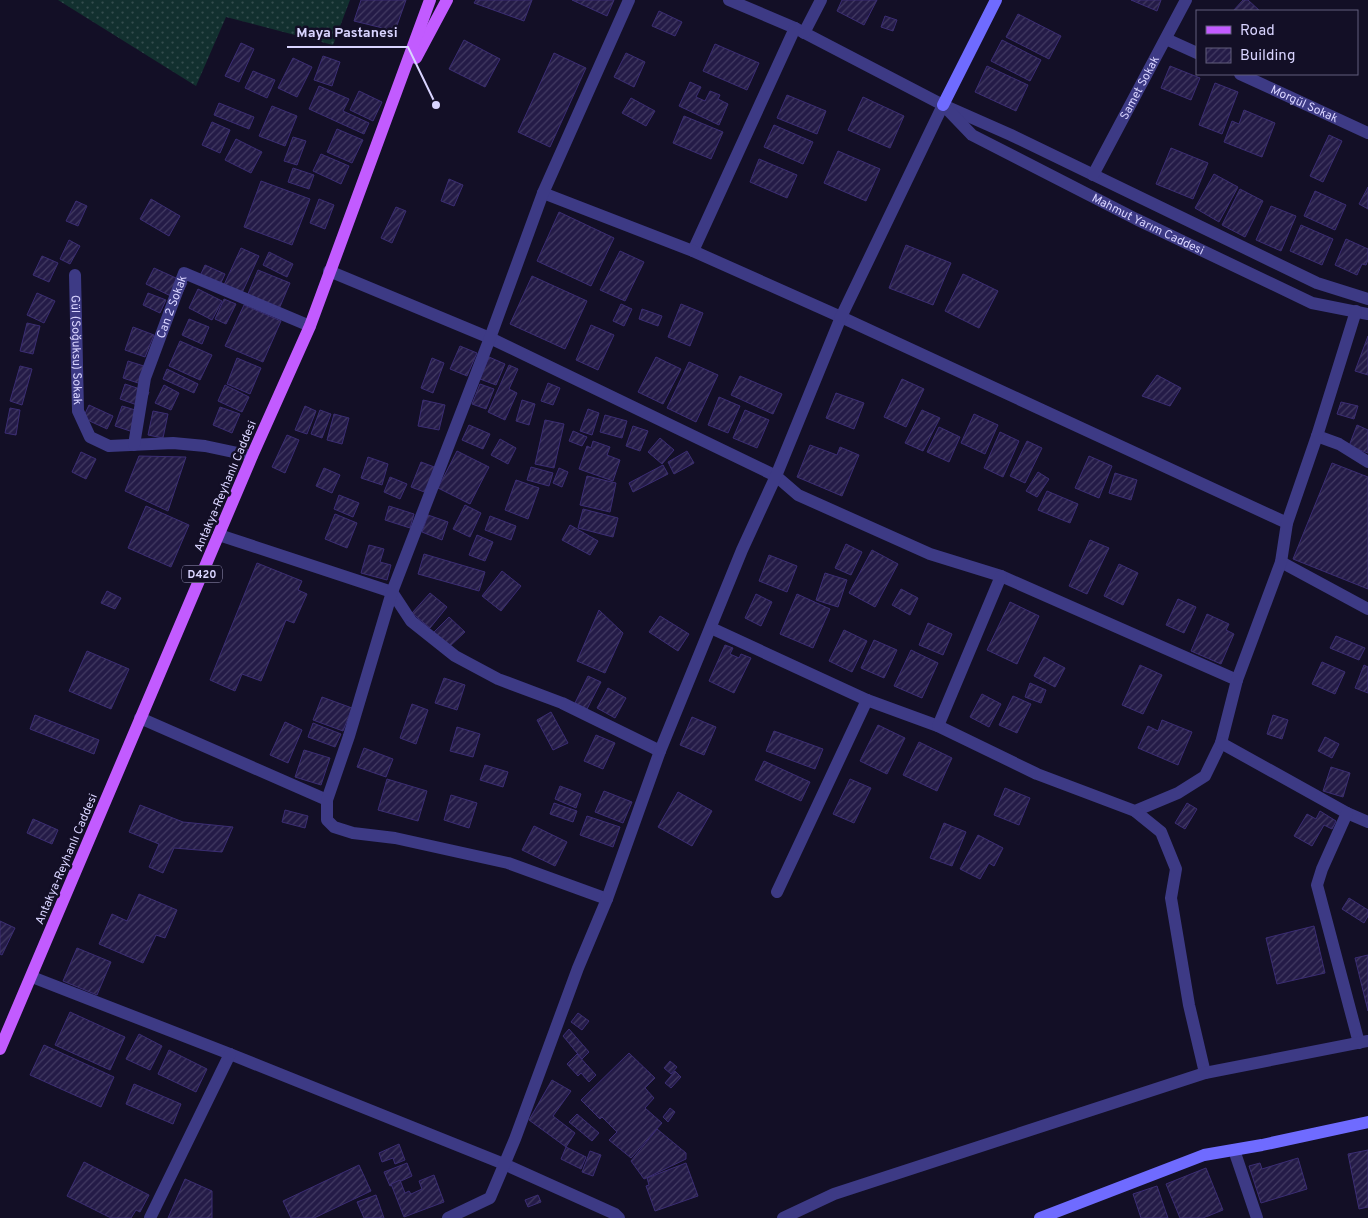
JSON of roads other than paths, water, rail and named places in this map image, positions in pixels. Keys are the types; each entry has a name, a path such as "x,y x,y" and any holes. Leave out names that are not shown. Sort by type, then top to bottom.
{"main road":[{"name":"Antakya-Reyhanlı Caddesi","path":"0,1049 252,456 310,326 430,0"},
{"name":"Antakya-Reyhanlı Caddesi","path":"396,96 447,0"}],"street":[{"path":"607,899 508,863 395,838 353,833 334,828 326,820 327,800 349,736 392,592 490,338 543,193 630,0"},
{"name":"Mahmut Yarım Caddesi","path":"728,0 799,30 943,105 1317,283 1368,299"},
{"path":"693,251 799,30 821,0"},
{"path":"451,1217 490,1198 578,968 607,899 660,751 742,550 776,476 841,317 996,0"},
{"name":"Samet Sokak","path":"1093,175 1186,0"},
{"path":"1166,39 1196,53"},
{"name":"Morgül Sokak","path":"1242,75 1368,133"},
{"name":"Mahmut Yarım Caddesi","path":"943,105 972,135 1136,219 1312,303 1362,312"},
{"path":"543,193 693,251 841,317 1287,523"},
{"path":"329,271 490,338 776,476 798,495 921,550 1001,576 1237,680"},
{"name":"Can 2 Sokak","path":"134,445 145,378 184,272 310,326"},
{"name":"Gül (Soğuksu) Sokak","path":"76,275 78,411 90,437 110,446 172,443 197,445 252,456"},
{"path":"1135,811 1178,793 1205,776 1221,743 1237,680 1280,562 1287,523 1362,312"},
{"path":"1318,436 1339,444 1368,462"},
{"path":"219,535 392,592 411,621 455,656 498,679 562,703 660,751"},
{"path":"1280,562 1368,609"},
{"path":"938,726 1001,576"},
{"path":"711,628 867,700 938,726 1037,774 1135,811 1161,832 1176,869 1171,898 1189,1005 1205,1073"},
{"path":"777,892 867,700"},
{"path":"140,718 327,800"},
{"path":"1221,743 1347,813 1368,822"},
{"path":"783,1218 834,1194 1205,1073 1363,1042 1317,885 1322,869 1347,813"},
{"path":"32,976 504,1164 615,1214 620,1218"},
{"path":"150,1218 230,1054"},
{"path":"1040,1218 1204,1155 1368,1122"},
{"path":"1234,1150 1257,1218"}],"place":[{"name":"Maya Pastanesi","path":"436,105"}]}
